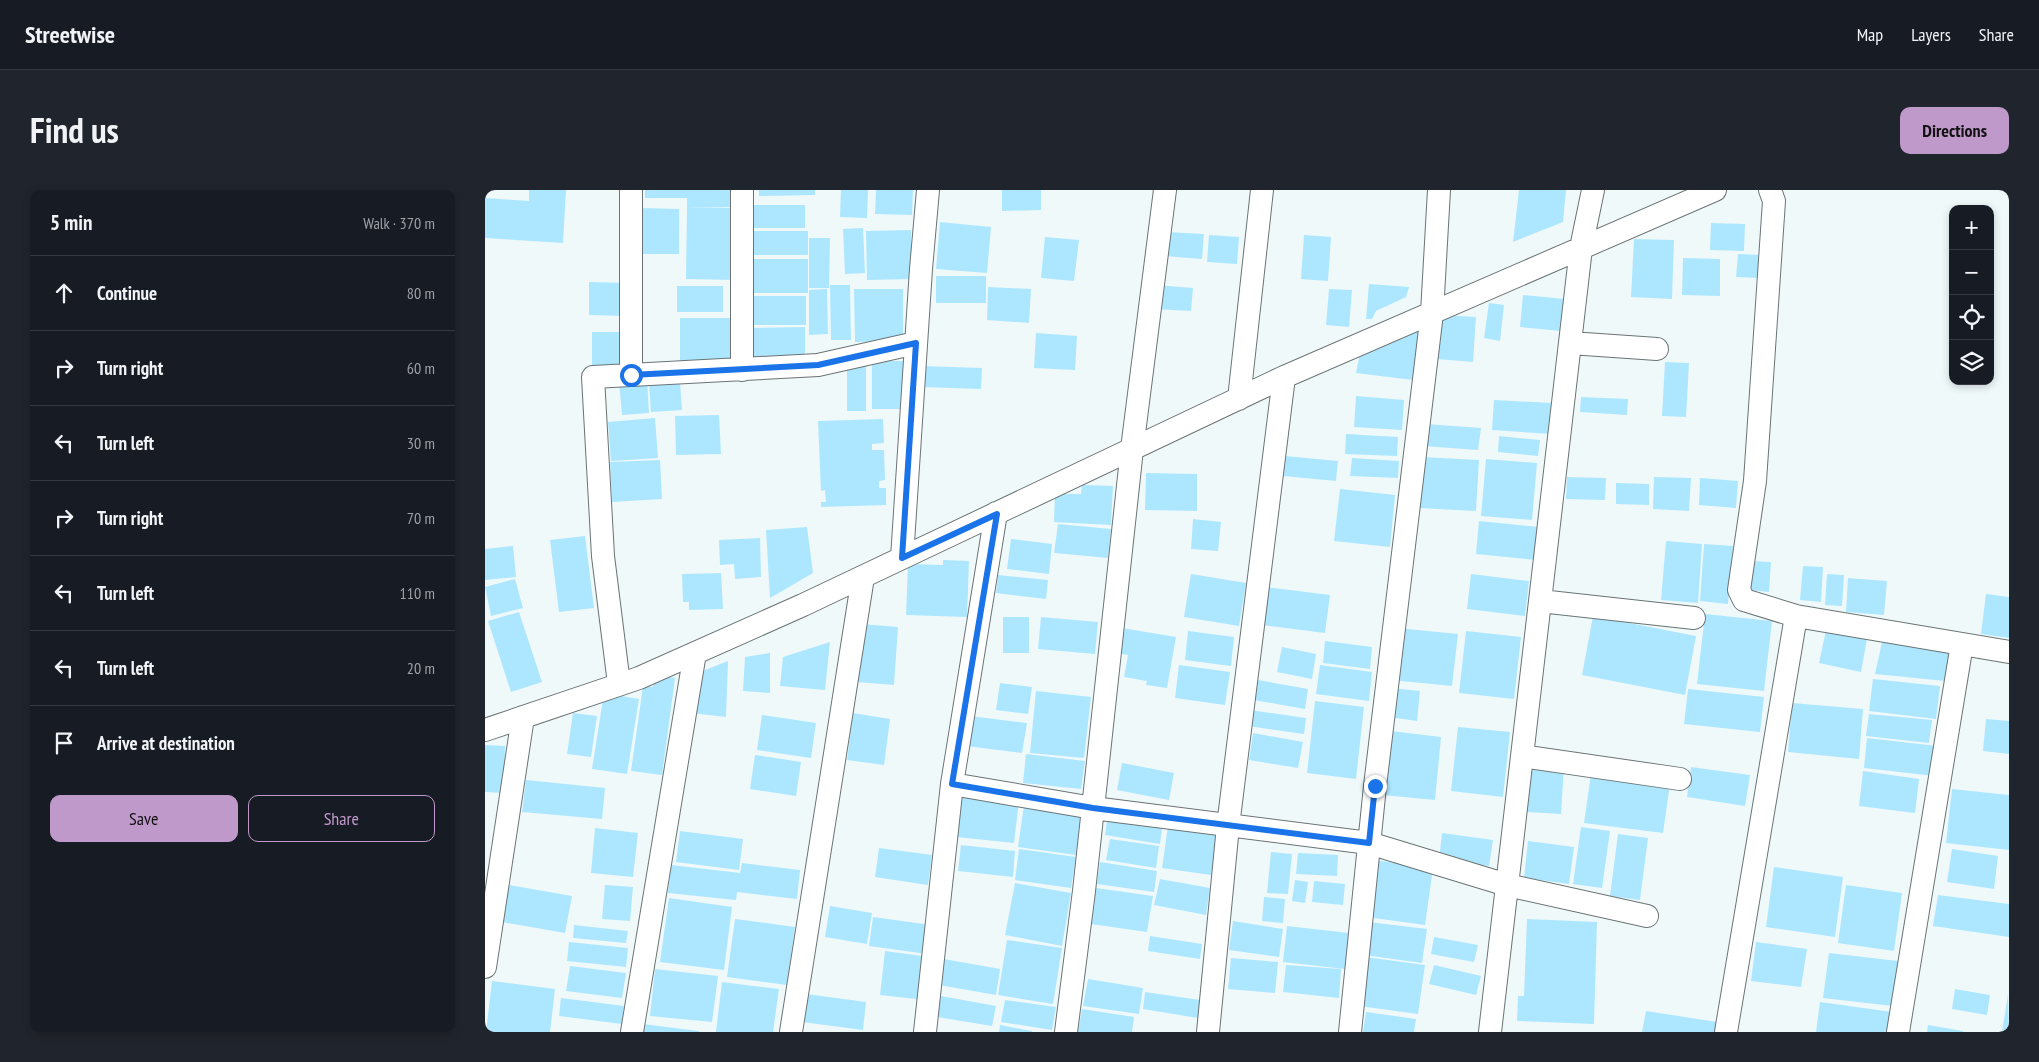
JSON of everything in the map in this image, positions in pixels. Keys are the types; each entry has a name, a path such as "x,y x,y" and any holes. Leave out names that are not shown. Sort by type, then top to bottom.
{"street":[{"path":"631,190 631,375"},
{"path":"742,190 742,370"},
{"path":"902,558 928,190"},
{"path":"1066,1032 1093,808 1132,449 1165,190"},
{"path":"1239,398 1262,190"},
{"path":"1350,1032 1369,843 1432,313 1439,190"},
{"path":"1490,1032 1581,248 1593,190"},
{"path":"485,730 639,678 863,577 1284,377 1715,190"},
{"path":"1770,190 1774,201 1755,481 1739,590 1744,600 1796,616 2009,652"},
{"path":"619,684 603,556 593,377 818,365 916,343"},
{"path":"1570,343 1657,349"},
{"path":"1208,1032 1228,826 1284,377"},
{"path":"925,1032 952,784 997,514"},
{"path":"791,1032 863,577"},
{"path":"1540,601 1694,618"},
{"path":"1726,1032 1796,616"},
{"path":"1898,1032 1962,644"},
{"path":"632,1032 695,653"},
{"path":"485,967 523,717"},
{"path":"1522,756 1680,779"},
{"path":"952,784 1093,808 1369,843 1507,885 1647,916"}],"building":[{"path":"529,190 566,190 563,243 485,238 485,198 529,201"},
{"path":"645,190 730,190 730,207 687,207 687,198 645,198"},
{"path":"759,190 815,190 815,195 759,196"},
{"path":"841,190 868,190 867,218 840,217"},
{"path":"876,190 913,190 912,215 875,214"},
{"path":"1002,190 1041,190 1041,210 1002,211"},
{"path":"1519,190 1566,190 1563,222 1513,242"},
{"path":"751,205 805,205 805,228 751,228"},
{"path":"687,207 737,208 736,280 686,279"},
{"path":"642,208 679,209 679,254 641,254"},
{"path":"940,222 991,227 987,273 936,269"},
{"path":"1711,223 1745,224 1744,251 1710,250"},
{"path":"863,228 865,273 845,274 843,229"},
{"path":"911,230 912,279 867,280 866,231"},
{"path":"753,231 808,231 808,255 753,255"},
{"path":"1165,232 1204,234 1202,259 1164,256"},
{"path":"1209,235 1239,237 1237,264 1207,262"},
{"path":"1304,235 1331,237 1328,281 1301,279"},
{"path":"1045,237 1079,240 1074,281 1041,278"},
{"path":"809,238 830,238 829,288 809,288"},
{"path":"1634,239 1674,240 1672,299 1631,297"},
{"path":"1738,254 1761,255 1760,278 1736,277"},
{"path":"1683,258 1720,259 1720,296 1682,295"},
{"path":"752,259 808,259 808,293 752,293"},
{"path":"936,276 986,276 986,303 936,303"},
{"path":"589,282 628,283 627,316 589,315"},
{"path":"1369,284 1409,287 1406,297 1376,311 1372,319 1366,319"},
{"path":"830,285 850,285 851,340 831,340"},
{"path":"1156,285 1193,288 1191,311 1154,309"},
{"path":"677,286 723,286 723,312 677,312"},
{"path":"988,287 1031,289 1029,323 987,320"},
{"path":"827,289 828,334 809,335 809,290"},
{"path":"854,289 903,289 903,341 855,342"},
{"path":"1329,289 1352,290 1349,327 1326,325"},
{"path":"1523,295 1564,299 1561,331 1520,327"},
{"path":"749,296 806,296 806,325 749,325"},
{"path":"1489,303 1504,305 1500,341 1484,338"},
{"path":"1441,315 1476,317 1473,362 1437,359"},
{"path":"680,318 731,318 731,361 680,361"},
{"path":"805,327 805,360 749,361 749,328"},
{"path":"1420,327 1413,380 1356,373 1361,348"},
{"path":"592,332 625,332 626,368 592,368"},
{"path":"1036,333 1077,336 1075,370 1034,368"},
{"path":"872,361 906,361 906,409 872,409"},
{"path":"1665,362 1689,363 1686,417 1662,416"},
{"path":"847,366 866,366 866,411 847,411"},
{"path":"922,366 982,368 981,389 921,387"},
{"path":"647,379 649,413 622,415 619,381"},
{"path":"680,382 682,410 651,412 649,384"},
{"path":"1356,396 1404,400 1402,430 1354,427"},
{"path":"1581,397 1628,399 1627,415 1580,412"},
{"path":"1494,400 1553,403 1551,434 1492,430"},
{"path":"719,415 721,454 676,455 675,416"},
{"path":"655,418 658,458 611,461 608,422"},
{"path":"883,419 884,443 872,444 872,450 884,450 885,480 879,481 879,488 886,488 886,505 821,507 821,502 826,502 825,490 821,491 818,421"},
{"path":"1426,424 1481,428 1478,450 1424,446"},
{"path":"1346,434 1398,437 1397,456 1345,454"},
{"path":"1499,436 1540,440 1538,456 1498,452"},
{"path":"1285,456 1338,461 1336,481 1283,476"},
{"path":"1422,457 1479,460 1476,511 1419,508"},
{"path":"1352,458 1399,461 1398,478 1350,476"},
{"path":"1486,459 1537,463 1532,520 1481,516"},
{"path":"660,460 662,499 612,502 610,462"},
{"path":"1146,473 1197,474 1197,511 1145,510"},
{"path":"1567,477 1606,478 1605,500 1566,499"},
{"path":"1654,477 1691,478 1689,511 1653,509"},
{"path":"1700,478 1738,481 1736,508 1699,505"},
{"path":"1616,483 1649,484 1649,505 1616,504"},
{"path":"1082,485 1113,486 1111,525 1054,522 1055,494 1081,494"},
{"path":"1340,489 1395,495 1390,547 1334,541"},
{"path":"1193,519 1221,522 1218,551 1191,549"},
{"path":"1479,521 1539,527 1536,560 1476,554"},
{"path":"1058,524 1111,529 1108,558 1054,553"},
{"path":"807,527 813,573 770,598 766,530"},
{"path":"585,536 594,608 559,612 550,540"},
{"path":"760,538 761,577 735,579 734,564 720,565 719,540"},
{"path":"1011,539 1052,544 1049,574 1007,569"},
{"path":"1666,541 1702,544 1698,603 1661,600"},
{"path":"1704,544 1733,546 1728,604 1700,601"},
{"path":"513,546 516,577 485,580 485,549"},
{"path":"943,560 969,561 967,617 906,615 908,564 943,565"},
{"path":"1752,561 1771,562 1769,592 1750,590"},
{"path":"1803,566 1823,567 1821,602 1800,600"},
{"path":"721,573 723,609 689,610 689,602 683,602 682,574"},
{"path":"1191,574 1246,583 1239,626 1184,617"},
{"path":"1471,574 1529,581 1525,616 1467,609"},
{"path":"1827,574 1844,575 1842,606 1825,605"},
{"path":"998,575 1048,580 1046,599 996,593"},
{"path":"1848,578 1887,581 1884,615 1846,612"},
{"path":"515,579 523,608 491,616 485,587"},
{"path":"1266,587 1330,595 1325,633 1262,625"},
{"path":"1986,594 2009,597 2009,638 1981,634"},
{"path":"519,612 542,682 511,692 488,621"},
{"path":"1705,614 1772,621 1764,691 1697,684"},
{"path":"1593,616 1696,636 1685,695 1582,675"},
{"path":"1003,617 1029,617 1029,653 1003,653"},
{"path":"1041,617 1098,622 1095,654 1038,649"},
{"path":"861,624 898,627 894,685 857,682"},
{"path":"1122,628 1176,637 1167,688 1146,685 1147,681 1124,677 1128,655 1117,653"},
{"path":"1397,628 1458,634 1452,686 1391,680"},
{"path":"1826,630 1867,639 1861,672 1819,663"},
{"path":"1188,631 1234,637 1231,666 1185,660"},
{"path":"1466,631 1521,637 1514,699 1459,693"},
{"path":"1325,641 1372,647 1370,669 1323,663"},
{"path":"830,642 825,690 780,686 783,657"},
{"path":"1882,642 1950,652 1945,681 1875,674"},
{"path":"1282,647 1316,654 1312,679 1277,672"},
{"path":"770,653 770,693 743,691 745,657"},
{"path":"728,661 726,717 691,713 695,674"},
{"path":"1179,665 1230,672 1225,705 1175,698"},
{"path":"1320,665 1372,672 1369,701 1316,694"},
{"path":"655,675 675,678 662,775 631,771 643,686 653,687"},
{"path":"1873,679 1940,686 1936,719 1869,711"},
{"path":"1258,680 1308,689 1305,709 1254,700"},
{"path":"1000,683 1032,687 1028,714 996,710"},
{"path":"1392,688 1420,691 1417,721 1389,717"},
{"path":"1688,689 1764,697 1760,732 1684,724"},
{"path":"1036,691 1091,697 1084,758 1030,753"},
{"path":"604,693 639,699 627,774 592,769"},
{"path":"1315,701 1364,707 1356,779 1307,773"},
{"path":"1792,703 1863,709 1859,759 1788,752"},
{"path":"1250,710 1306,718 1304,734 1248,726"},
{"path":"573,713 597,716 591,757 567,754"},
{"path":"853,713 890,719 884,765 847,760"},
{"path":"1869,714 1932,720 1929,743 1866,736"},
{"path":"762,715 816,723 811,758 757,750"},
{"path":"970,716 1027,723 1022,753 966,746"},
{"path":"1986,719 2009,721 2009,754 1983,751"},
{"path":"1458,727 1510,732 1503,797 1451,791"},
{"path":"1391,731 1441,737 1435,800 1383,795"},
{"path":"1253,733 1303,742 1298,768 1249,760"},
{"path":"1867,738 1937,746 1934,776 1864,768"},
{"path":"485,745 505,746 504,793 485,792"},
{"path":"1026,754 1085,761 1081,789 1023,783"},
{"path":"755,755 801,762 796,796 750,789"},
{"path":"1122,763 1174,773 1169,800 1117,790"},
{"path":"1530,764 1564,766 1561,814 1527,812"},
{"path":"1691,767 1750,775 1745,806 1687,797"},
{"path":"1863,771 1919,779 1915,813 1859,806"},
{"path":"1591,774 1670,784 1663,833 1584,823"},
{"path":"526,780 605,788 602,819 522,812"},
{"path":"963,786 1020,792 1014,843 957,837"},
{"path":"1952,789 2009,795 2009,850 1946,843"},
{"path":"1026,792 1084,800 1076,855 1018,847"},
{"path":"1108,813 1163,821 1160,844 1105,835"},
{"path":"1168,826 1217,833 1211,875 1162,868"},
{"path":"1581,827 1610,831 1602,888 1573,884"},
{"path":"595,828 638,833 633,877 591,873"},
{"path":"680,831 743,839 739,870 676,862"},
{"path":"1442,833 1493,840 1489,866 1439,860"},
{"path":"1618,834 1648,838 1640,900 1610,896"},
{"path":"1110,839 1159,846 1156,868 1106,860"},
{"path":"1528,841 1574,847 1569,884 1524,878"},
{"path":"961,845 1015,851 1013,877 958,871"},
{"path":"879,848 932,855 928,885 875,877"},
{"path":"1019,849 1076,857 1071,888 1015,880"},
{"path":"1952,849 1998,856 1994,889 1947,882"},
{"path":"1271,852 1292,854 1288,894 1267,893"},
{"path":"1298,853 1338,855 1337,876 1296,874"},
{"path":"1374,860 1433,868 1425,925 1366,917"},
{"path":"1100,862 1157,871 1154,892 1097,884"},
{"path":"742,863 800,870 797,899 737,892 736,900 668,893 671,865 740,873"},
{"path":"1774,867 1843,877 1835,937 1766,927"},
{"path":"1160,879 1210,888 1206,915 1154,905"},
{"path":"1295,880 1308,882 1305,903 1292,901"},
{"path":"1314,881 1345,884 1343,905 1312,902"},
{"path":"1015,883 1071,893 1062,946 1005,935"},
{"path":"509,885 572,896 565,933 502,922"},
{"path":"605,885 633,887 630,921 602,919"},
{"path":"1846,885 1902,893 1894,951 1838,943"},
{"path":"1096,888 1153,896 1147,932 1091,924"},
{"path":"1938,895 2009,904 2009,937 1933,926"},
{"path":"1264,897 1285,899 1283,923 1262,921"},
{"path":"669,898 732,907 724,970 660,962"},
{"path":"830,906 872,913 867,944 825,937"},
{"path":"873,917 931,925 927,954 869,946"},
{"path":"735,919 795,927 787,985 727,977"},
{"path":"1527,919 1597,922 1594,1024 1517,1021 1518,996 1524,996"},
{"path":"1233,921 1283,929 1279,957 1229,950"},
{"path":"1369,922 1427,929 1422,963 1364,955"},
{"path":"574,925 628,931 626,943 573,938"},
{"path":"1287,926 1349,933 1345,969 1283,962"},
{"path":"1150,936 1202,944 1200,959 1148,951"},
{"path":"1434,937 1478,945 1474,962 1431,954"},
{"path":"1007,940 1062,948 1053,1004 998,995"},
{"path":"569,942 628,948 626,967 567,961"},
{"path":"1756,942 1807,949 1801,987 1751,981"},
{"path":"885,951 930,957 925,1000 880,995"},
{"path":"1829,953 1898,961 1893,1006 1823,998"},
{"path":"1365,957 1425,965 1418,1014 1359,1006"},
{"path":"1231,958 1278,962 1275,993 1228,989"},
{"path":"944,959 1000,969 996,995 939,985"},
{"path":"1286,965 1341,969 1339,998 1283,992"},
{"path":"1434,965 1481,976 1476,995 1429,984"},
{"path":"570,966 626,973 622,998 566,991"},
{"path":"655,969 718,976 712,1022 650,1016"},
{"path":"1088,979 1143,988 1139,1014 1083,1006"},
{"path":"492,981 555,989 550,1032 486,1032"},
{"path":"722,982 779,989 773,1032 716,1032"},
{"path":"1955,989 1990,995 1987,1015 1952,1009"},
{"path":"1145,992 1207,1001 1204,1019 1143,1009"},
{"path":"806,994 866,1002 863,1030 802,1022"},
{"path":"2008,994 2009,1032 2002,1032"},
{"path":"941,996 996,1006 992,1026 937,1017"},
{"path":"561,998 624,1006 622,1024 559,1016"},
{"path":"1005,1000 1056,1007 1052,1030 1001,1022"},
{"path":"1820,1002 1892,1012 1889,1032 1816,1032"},
{"path":"1082,1009 1134,1017 1132,1032 1078,1032"},
{"path":"1646,1011 1717,1022 1715,1032 1642,1032"},
{"path":"1366,1012 1416,1019 1414,1032 1363,1032"},
{"path":"643,1024 699,1031 699,1032 642,1032"},
{"path":"1000,1025 1032,1031 1032,1032 999,1032"},
{"path":"1928,1025 1963,1031 1963,1032 1927,1032"}],"route":[{"path":"631,375 818,365 916,343 902,558 997,514 952,784 1093,808 1369,843 1375,786"}]}
